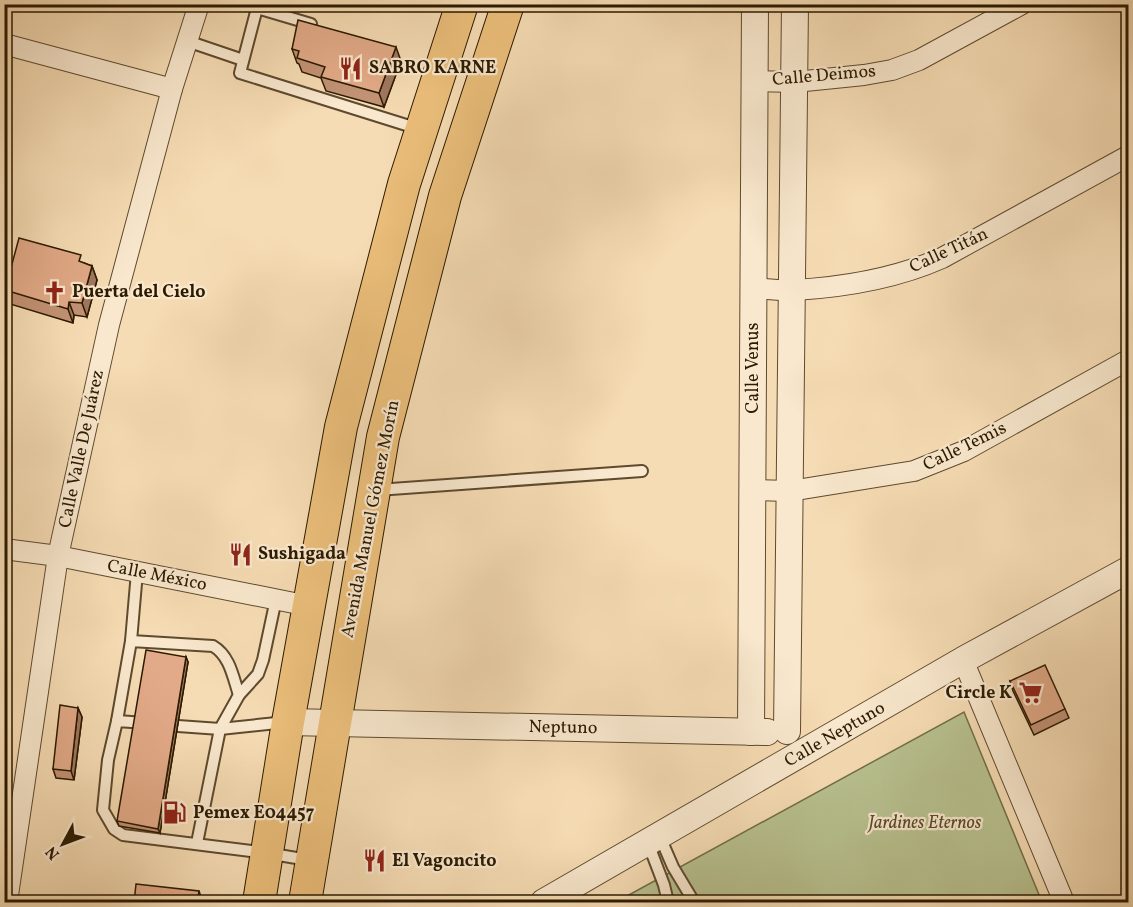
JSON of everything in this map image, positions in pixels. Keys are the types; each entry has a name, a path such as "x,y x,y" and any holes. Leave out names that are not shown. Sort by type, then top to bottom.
{"main road":[{"path":"260,903 288,722 341,427 404,184 462,4"},
{"name":"Avenida Manuel Gómez Morín","path":"305,903 383,437 445,196 508,4"}],"street":[{"name":"Calle Valle De Juárez","path":"7,903 58,556 110,325 172,89 199,4"},
{"name":"Calle Venus","path":"751,732 755,4"},
{"path":"787,732 795,4"},
{"name":"Calle Deimos","path":"754,81 795,82 892,70 919,60 1022,4"},
{"path":"4,44 172,89"},
{"name":"Calle Titán","path":"753,288 793,291 856,282 920,268 1128,156"},
{"name":"Calle Temis","path":"752,490 790,492 914,471 964,451 1128,360"},
{"name":"Calle México","path":"4,549 58,556 309,606"},
{"name":"Calle Neptuno","path":"544,903 963,660 1128,570"},
{"path":"963,660 1064,903"},
{"name":"Neptuno","path":"288,722 839,733"}],"lane":[{"path":"326,29 257,8 240,73 421,130"},
{"path":"188,41 243,60"},
{"path":"374,490 642,471"},
{"path":"137,572 131,641 108,760 103,810 107,820 123,835 197,843 312,861"},
{"path":"197,843 220,729 239,695 258,674 276,599"},
{"path":"131,641 213,646 226,658 239,695"},
{"path":"117,722 220,729 288,722"},
{"path":"654,840 668,901 686,891"},
{"path":"654,840 694,903"}],"green space":[{"name":"Jardines Eternos","path":"964,712 1042,902 616,902"}],"building":[{"name":"SABRO KARNE","path":"298,20 396,47 379,93 321,77 325,67 297,58 299,51 292,49"},
{"name":"Puerta del Cielo","path":"19,238 81,255 79,261 92,266 82,303 69,302 68,309 5,290"},
{"path":"146,650 186,657 158,829 117,821"},
{"path":"1045,665 1065,709 1031,725 1010,681"},
{"path":"60,705 78,708 71,771 53,769"},
{"path":"136,884 199,891 197,903 134,903"}],"place":[{"name":"SABRO KARNE","path":"351,68"},
{"name":"Puerta del Cielo","path":"54,292"},
{"name":"Sushigada","path":"240,554"},
{"name":"Circle K","path":"1030,693"},
{"name":"Pemex E04457","path":"175,813"},
{"name":"El Vagoncito","path":"374,861"}]}
